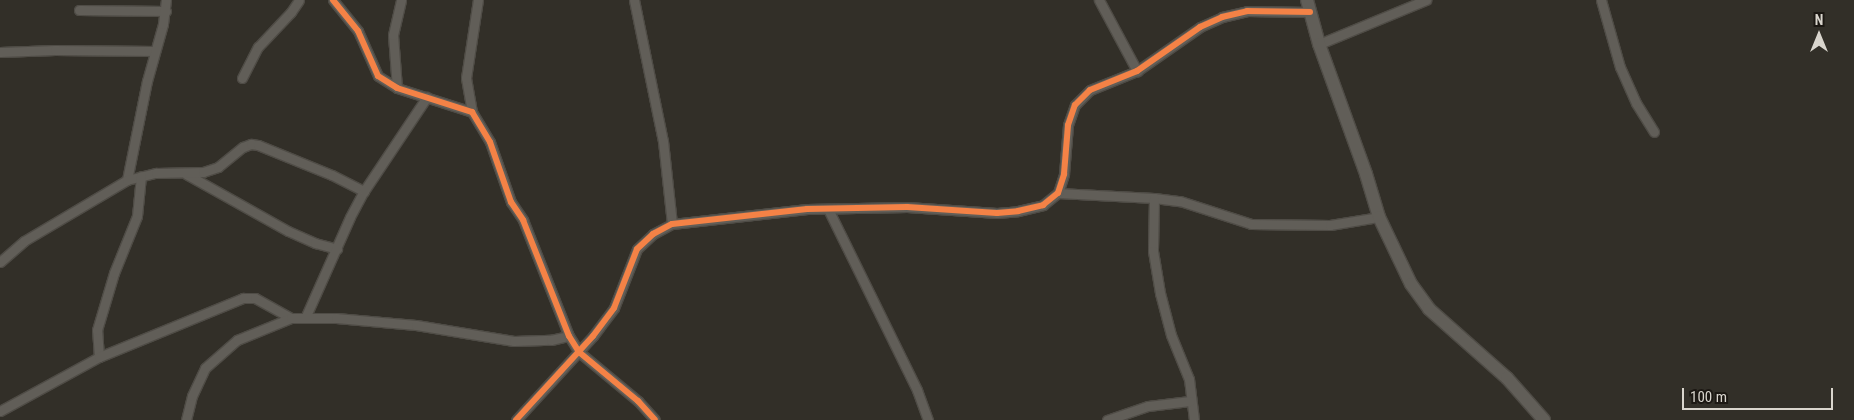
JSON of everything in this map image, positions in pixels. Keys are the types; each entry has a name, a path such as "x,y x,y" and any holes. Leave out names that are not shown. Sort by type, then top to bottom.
{"street":[{"path":"127,180 155,51 166,10 166,0"},
{"path":"242,78 258,47 291,12 299,0"},
{"path":"333,0 358,31 378,76 397,88 472,112"},
{"path":"397,88 393,35 401,0"},
{"path":"478,0 466,78 472,112 490,142 511,202 523,220 569,336 579,352 638,401 655,420"},
{"path":"634,0 664,141 672,224"},
{"path":"1099,0 1137,71"},
{"path":"1319,44 1426,0"},
{"path":"1601,0 1620,67 1636,103 1654,132"},
{"path":"516,420 579,352 614,308 637,249 653,234 672,224 828,209 907,207 996,213 1018,211 1043,205 1058,193 1064,174 1068,125 1075,105 1090,90 1137,71 1200,27 1222,17 1247,11 1309,6 1319,44 1366,174 1379,217 1411,284 1429,309 1507,378 1544,420"},
{"path":"80,10 166,10"},
{"path":"0,52 55,50 155,51"},
{"path":"306,316 350,217 364,191 426,97"},
{"path":"0,262 24,241 127,180 156,173 186,174 218,167 243,147 251,144 258,145 323,172 364,191"},
{"path":"186,174 288,231 315,243 337,249"},
{"path":"99,357 97,330 114,273 137,216 141,176"},
{"path":"1058,193 1180,201 1251,224 1330,225 1379,217"},
{"path":"1154,198 1153,251 1160,293 1170,334 1189,379 1190,401 1194,420"},
{"path":"828,209 917,390 928,420"},
{"path":"0,411 99,357 243,298 255,298 291,318"},
{"path":"186,420 192,396 205,368 237,340 291,318 306,316 416,325 514,341 551,340 569,336"},
{"path":"1106,420 1148,406 1190,401"}],"cycle path":[{"path":"333,0 358,31 378,76 397,88 472,112 490,142 511,202 523,220 569,336 579,352 638,401 655,420"},
{"path":"516,420 593,336 614,308 637,249 653,234 672,224 807,209 907,207 997,213 1018,211 1043,205 1058,193 1064,174 1068,125 1075,105 1090,90 1137,71 1200,27 1222,17 1247,11 1310,12"}]}
